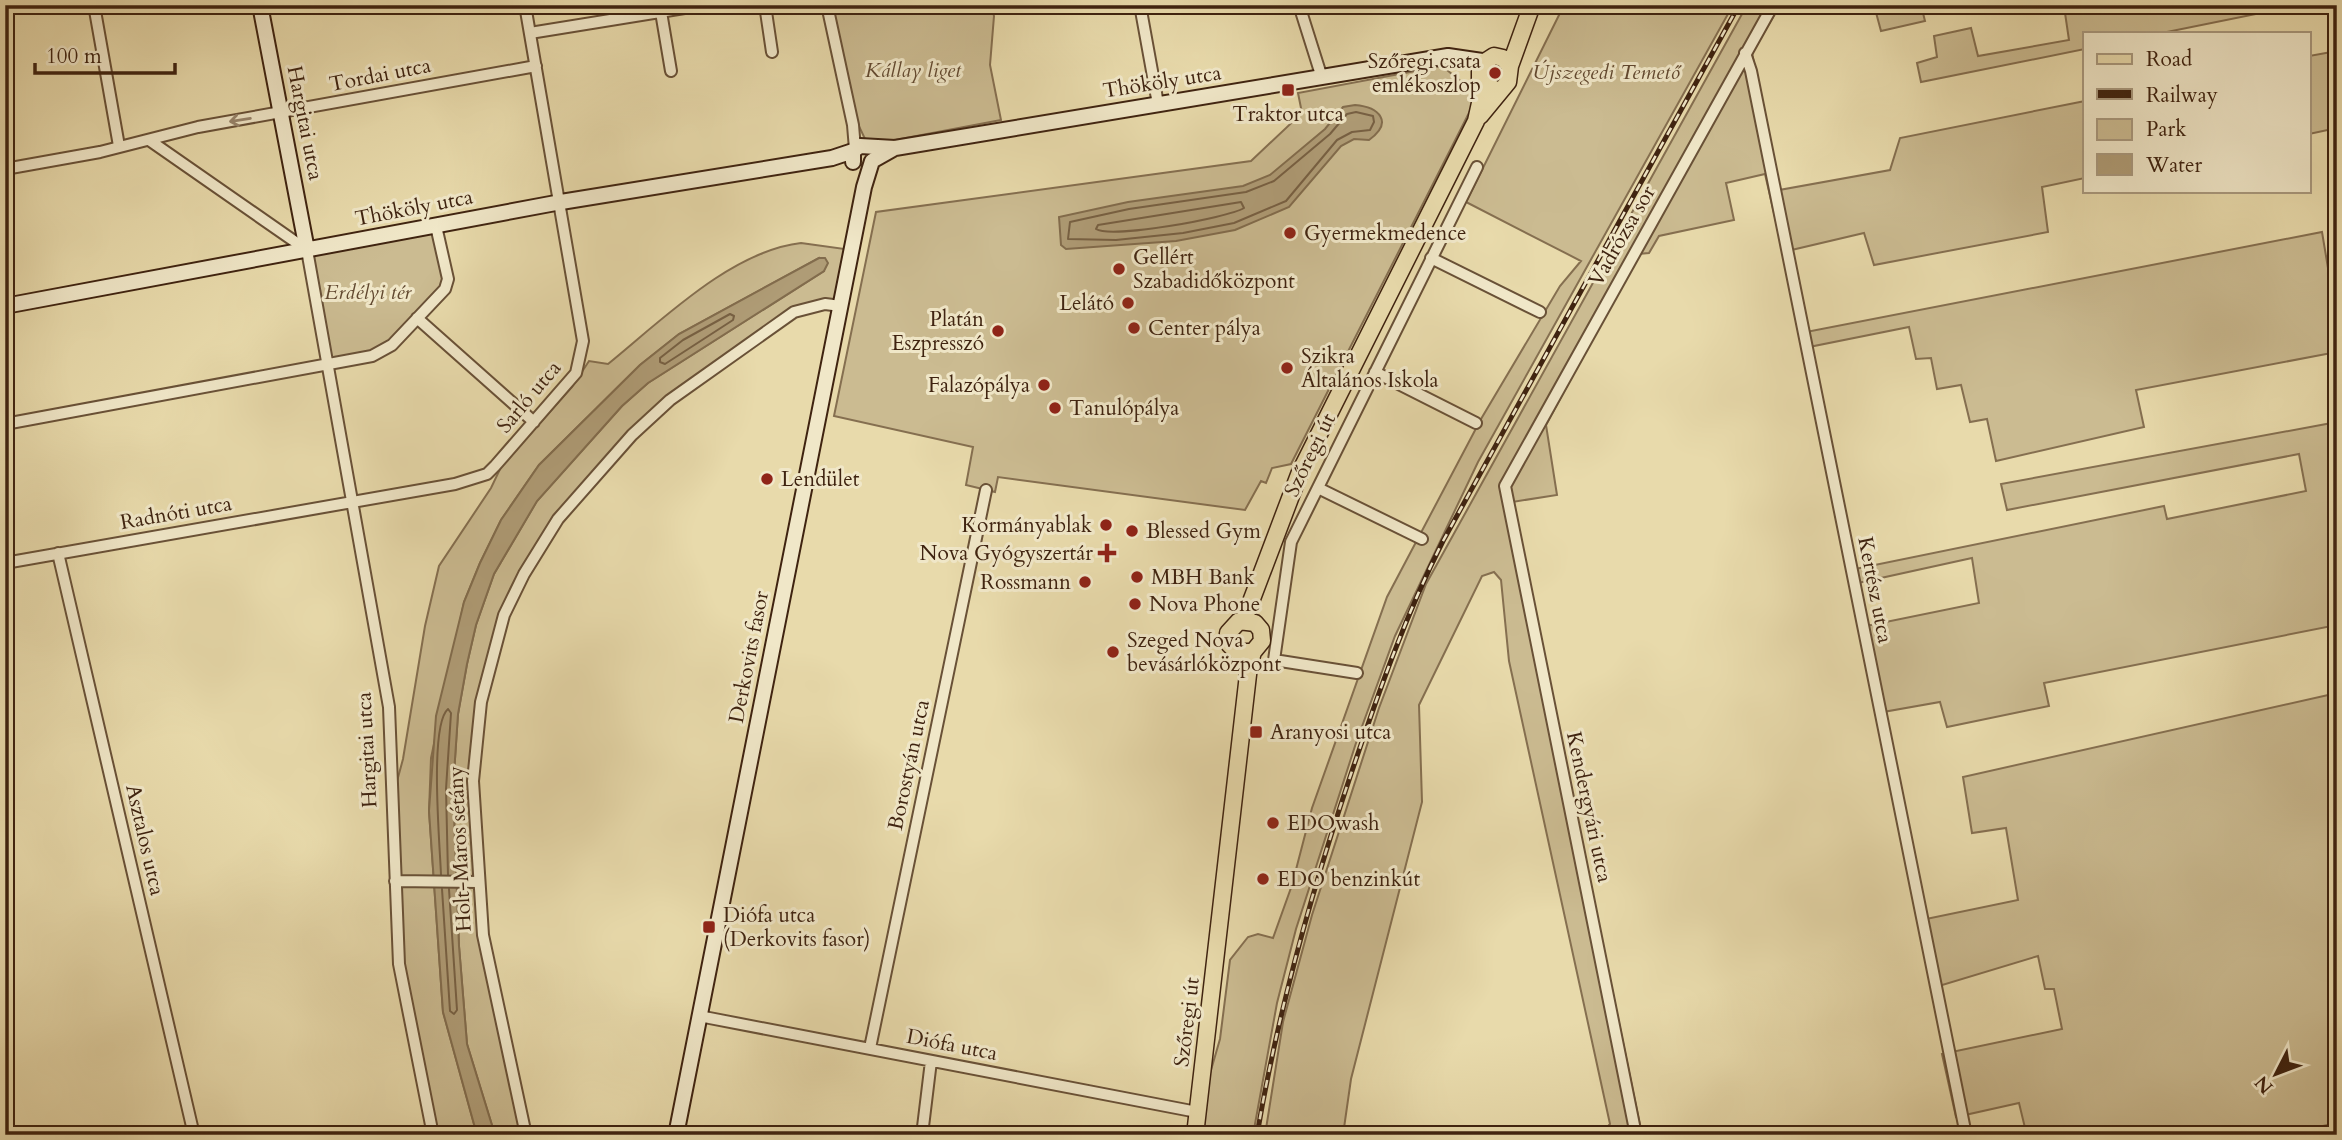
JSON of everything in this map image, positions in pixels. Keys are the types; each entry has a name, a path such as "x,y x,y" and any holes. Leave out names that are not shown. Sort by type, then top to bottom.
{"main road":[{"name":"Szőregi út","path":"1250,621 1261,576 1300,472 1476,121 1492,72 1522,27 1532,5"},
{"name":"Szőregi út","path":"1250,621 1261,630 1262,640 1245,652 1229,644 1228,633 1234,624 1250,621"},
{"name":"Szőregi út","path":"1195,1135 1245,706 1245,652"}],"street":[{"path":"94,5 119,146"},
{"name":"Hargitai utca","path":"260,5 307,250"},
{"name":"Sarló utca","path":"354,500 455,484 487,474 576,373 582,354 582,326 525,5"},
{"path":"530,33 703,5"},
{"path":"765,5 772,52"},
{"path":"827,5 862,156"},
{"path":"1140,5 1158,104"},
{"path":"1299,5 1322,78"},
{"name":"Vadrózsa sor","path":"1505,486 1773,5"},
{"path":"661,12 671,71"},
{"name":"Kertész utca","path":"1745,53 1754,84 1966,1135"},
{"name":"Thököly utca","path":"5,306 561,202 832,158 862,156 895,148 1448,57 1492,72"},
{"name":"Tordai utca","path":"5,169 149,140 198,127 536,66"},
{"path":"149,140 307,250 327,365"},
{"name":"Derkovits fasor","path":"676,1135 864,187 862,156"},
{"name":"Szőregi út","path":"1357,673 1274,660 1291,542 1477,167"},
{"path":"5,424 327,365 383,352 445,289 449,279 436,226"},
{"path":"1431,258 1541,312"},
{"name":"Holt-Maros sétány","path":"526,1135 490,972 478,881 472,781 478,721 504,615 538,549 575,500 632,435 670,400 794,312 825,304 841,306"},
{"path":"418,318 534,422"},
{"name":"Hargitai utca","path":"327,365 354,500 389,707 399,964 433,1135"},
{"path":"1375,372 1476,423"},
{"name":"Kendergyári utca","path":"1505,486 1636,1135"},
{"path":"1318,488 1422,539"},
{"name":"Borostyán utca","path":"870,1048 986,490"},
{"name":"Radnóti utca","path":"5,563 354,500"},
{"name":"Asztalos utca","path":"58,553 194,1135"},
{"path":"395,881 478,881"},
{"name":"Diófa utca","path":"699,1016 1197,1112"},
{"path":"922,1135 931,1061"}],"green space":[{"name":"Kállay liget","path":"832,5 991,5 994,16 990,65 1001,120 874,144 865,139 857,122"},
{"name":"Újszegedi Temető","path":"1564,5 1733,5 1478,462 1395,636 1356,743 1296,929 1277,1003 1253,1135 1202,1135 1209,1077 1220,1039 1230,960 1248,937 1258,934 1273,938 1292,885 1312,808 1387,597 1481,419 1560,286 1581,261 1466,202"},
{"path":"1747,5 1807,5 1776,12 1752,53 1779,190 1890,170 1900,138 2083,101 2083,178 2042,187 2048,232 1874,265 1864,233 1783,252 1765,174 1726,183 1734,220 1659,236 1649,253 1638,254 1546,425 1557,495 1512,502 1642,1135 1600,1135 1610,1124 1509,661 1501,580 1494,572 1482,576 1419,705 1422,802 1351,1079 1343,1135 1265,1135 1283,1022 1312,915 1379,708 1426,584"},
{"path":"1874,5 1921,5 1925,21 1881,31"},
{"path":"2099,5 2300,5 2167,32 2083,32 2083,49 1921,82 1917,63 1937,57 1934,36 1971,28 1978,56 2069,40 2065,13"},
{"path":"2337,51 2337,128 2310,134 2310,56"},
{"name":"Gellért Szabadidőközpont","path":"1442,66 1474,92 1473,105 1291,464 1272,468 1266,483 1261,481 1245,510 998,477 995,492 966,485 973,447 834,416 876,212 1251,161 1302,113 1298,93"},
{"name":"Erdélyi tér","path":"436,226 448,279 392,345 327,364 307,250"},
{"path":"2322,232 2330,280 2337,279 2337,352 2136,390 2144,427 1996,461 1987,419 1970,422 1961,385 1937,389 1931,358 1916,359 1909,327 1809,347 1806,332"},
{"path":"801,243 852,250 841,306 807,307 670,400 558,519 504,615 476,731 478,882 526,1135 495,1135 467,1044 459,946 453,789 458,714 476,625 494,574 537,501 622,406 648,383 824,271 819,258 679,334 640,365 539,465 501,520 464,602 431,758 429,811 443,1012 477,1135 436,1135 402,956 396,785 403,759 425,626 439,566 491,488 501,467 572,387 589,361 608,364 698,290 723,273 775,249"},
{"path":"2337,422 2337,625 2044,683 2049,706 1947,727 1940,702 1883,712 1866,626 1979,603 1972,558 1858,583 1855,569 2164,506 2167,519 2306,491 2299,454 2007,510 2001,484"},
{"path":"2337,693 2337,1123 2280,1135 2015,1135 2026,1132 2019,1103 1956,1117 1942,1054 2062,1029 2054,989 2045,989 2038,956 1939,986 1926,919 2018,900 2006,828 1972,833 1963,777"}],"water":[{"path":"1355,105 1377,112 1382,122 1381,127 1369,140 1354,139 1341,146 1289,207 1235,230 1176,241 1066,249 1061,245 1059,217 1128,202 1243,186 1270,175 1325,129 1343,107"},
{"path":"819,258 825,258 828,263 824,271 648,383 622,406 537,501 494,574 476,625 467,664 458,714 453,789 459,946 467,1044 495,1135 477,1135 443,1012 429,811 436,716 464,602 501,520 539,465 640,365 679,334"}],"railway":[{"path":"1257,1135 1285,998 1322,863 1371,714 1416,598 1443,541 1739,5"}],"place":[{"name":"Szőregi csata emlékoszlop","path":"1495,73"},
{"name":"Traktor utca","path":"1288,90"},
{"name":"Gyermekmedence","path":"1290,233"},
{"name":"Gellért Szabadidőközpont","path":"1119,269"},
{"name":"Lelátó","path":"1128,303"},
{"name":"Center pálya","path":"1134,328"},
{"name":"Platán Eszpresszó","path":"998,331"},
{"name":"Szikra Általános Iskola","path":"1287,368"},
{"name":"Falazópálya","path":"1044,385"},
{"name":"Tanulópálya","path":"1055,408"},
{"name":"Lendület","path":"767,479"},
{"name":"Kormányablak","path":"1106,525"},
{"name":"Blessed Gym","path":"1132,531"},
{"name":"Nova Gyógyszertár","path":"1107,553"},
{"name":"MBH Bank","path":"1137,577"},
{"name":"Rossmann","path":"1085,582"},
{"name":"Nova Phone","path":"1135,604"},
{"name":"Szeged Nova bevásárlóközpont","path":"1113,652"},
{"name":"Aranyosi utca","path":"1256,732"},
{"name":"EDOwash","path":"1273,823"},
{"name":"EDO benzinkút","path":"1263,879"},
{"name":"Diófa utca (Derkovits fasor)","path":"709,927"}]}
